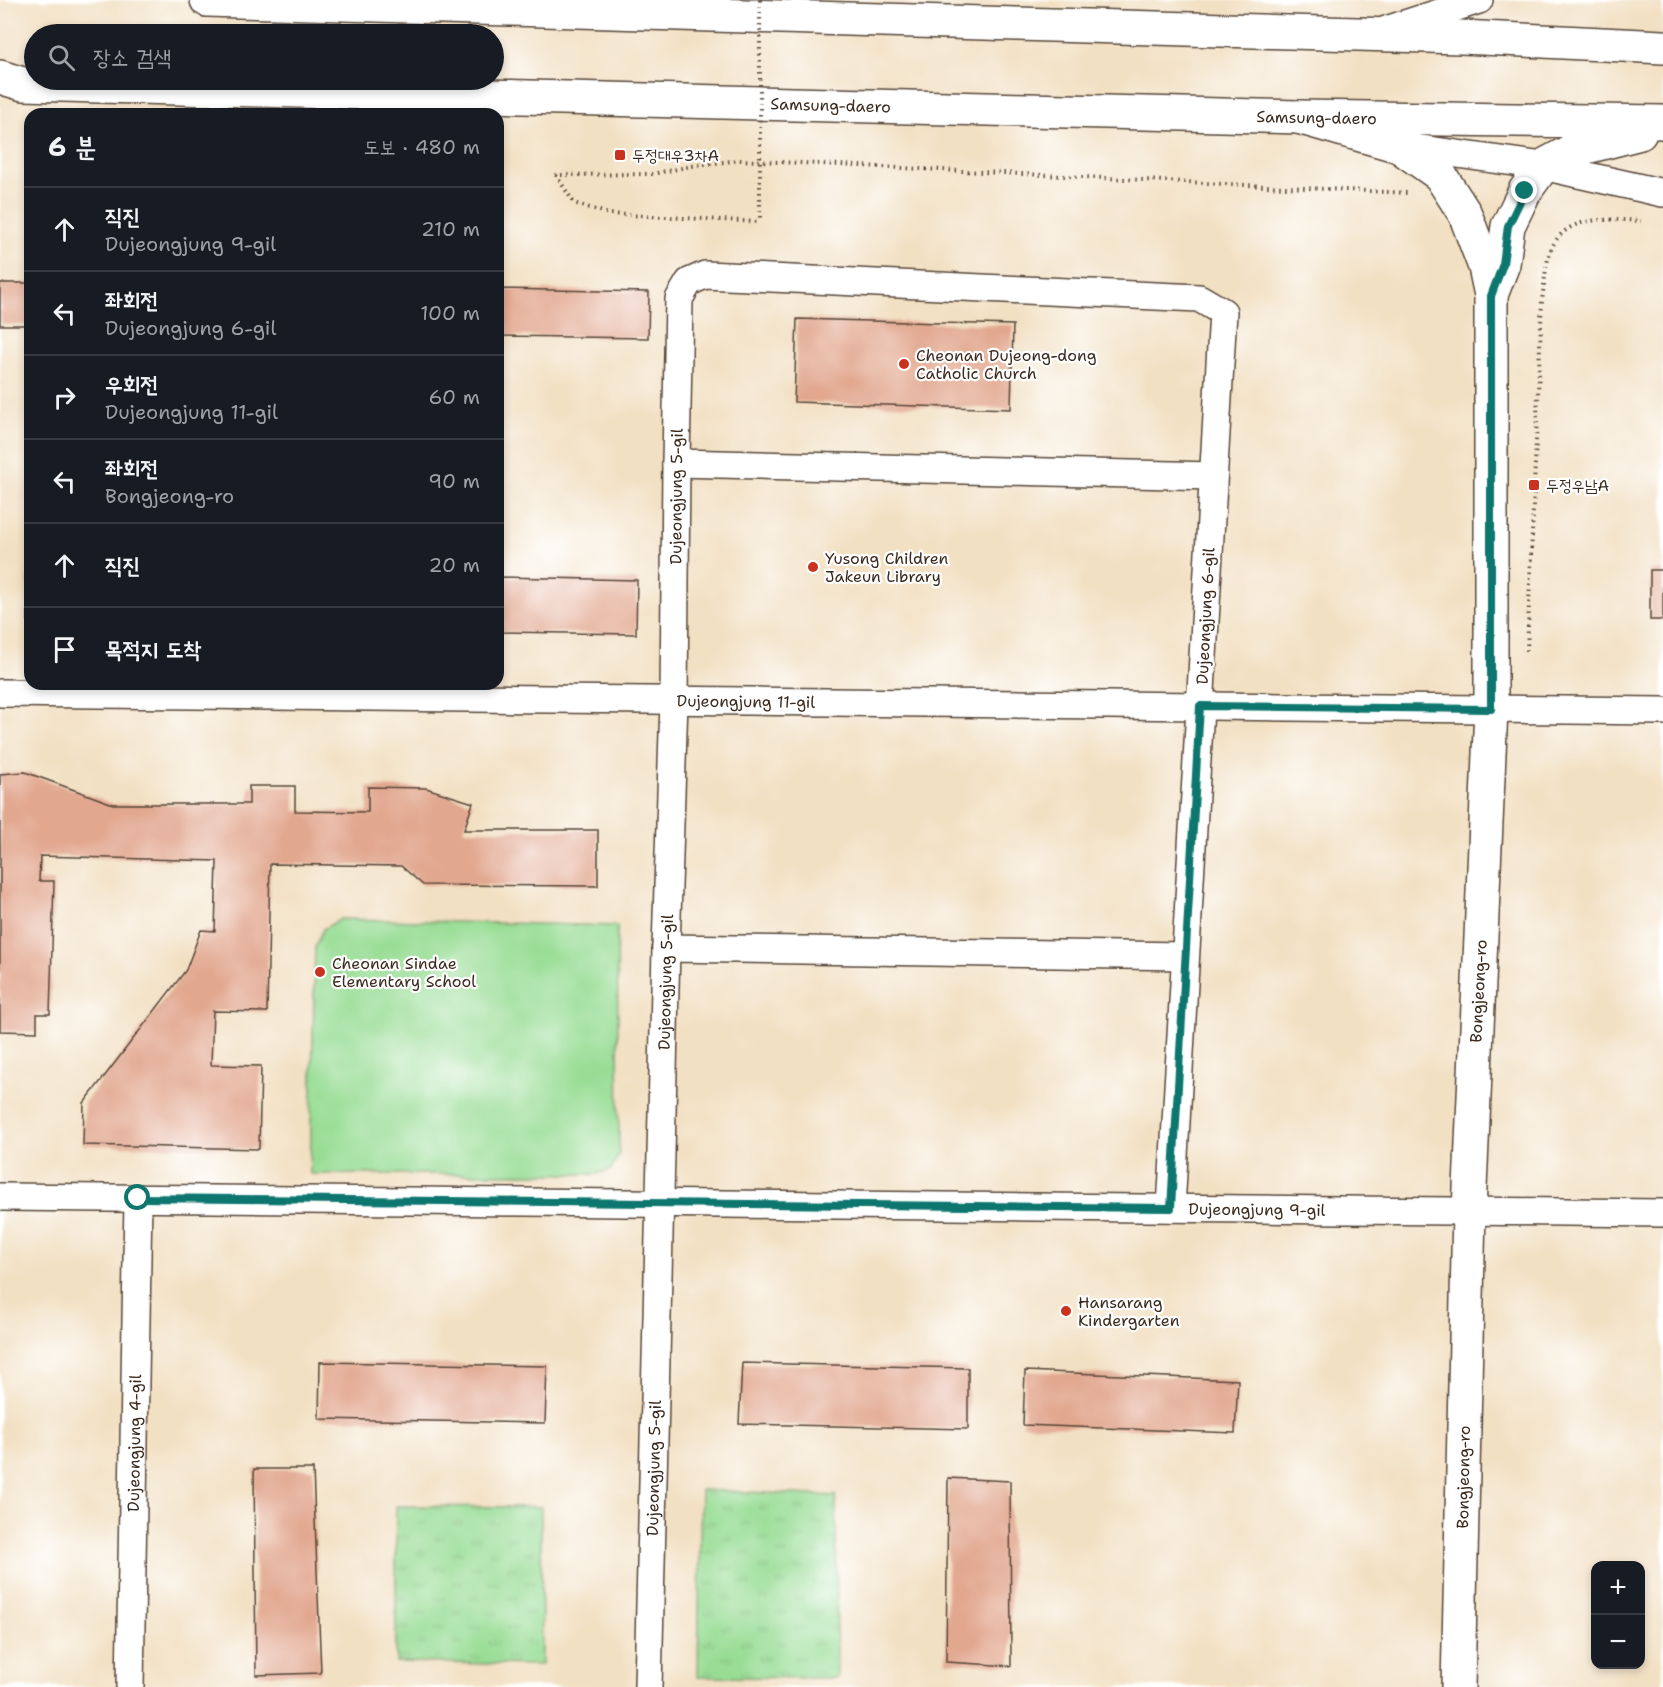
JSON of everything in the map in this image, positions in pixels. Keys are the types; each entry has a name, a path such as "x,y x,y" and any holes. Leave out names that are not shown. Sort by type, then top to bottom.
{"main road":[{"path":"207,0 1372,35 1663,47"},
{"name":"Samsung-daero","path":"8,84 24,84"},
{"name":"Samsung-daero","path":"243,90 1298,117 1663,122"},
{"path":"1298,117 1399,146 1440,175 1465,214 1485,267 1491,296"},
{"path":"1491,296 1503,264 1508,226 1525,191 1543,166 1571,151 1663,127"},
{"name":"Bongjeong-ro","path":"1458,1687 1469,1211 1491,709 1491,296"}],"street":[{"path":"1372,35 1479,0"},
{"path":"1399,146 1543,166 1663,193"},
{"name":"Dujeongjung 5-gil","path":"648,1687 674,700 679,299 689,282 705,275 1199,298 1223,312"},
{"name":"Dujeongjung 6-gil","path":"1171,1208 1223,312"},
{"path":"676,463 1213,476"},
{"name":"Dujeongjung 11-gil","path":"0,693 1663,711"},
{"path":"666,948 1185,956"},
{"name":"Dujeongjung 9-gil","path":"0,1197 1663,1213"},
{"name":"Dujeongjung 4-gil","path":"130,1687 138,1198"}],"path":[{"path":"760,0 760,222 609,214 574,203 555,175 651,174 740,160 1413,193"},
{"path":"1527,652 1542,300 1548,257 1557,238 1572,225 1601,219 1642,221"}],"green space":[{"path":"341,919 617,926 619,1154 611,1170 595,1174 310,1174 315,947 323,929"},
{"path":"701,1490 836,1496 837,1678 698,1677"},
{"path":"396,1506 541,1507 542,1665 396,1662"}],"building":[{"path":"0,283 24,283 24,325 0,325"},
{"path":"504,289 649,292 648,338 504,336"},
{"name":"Cheonan Dujeong-dong Catholic Church","path":"797,319 1013,325 1011,409 794,402"},
{"path":"1650,570 1663,570 1663,620 1650,620"},
{"path":"504,577 637,580 636,634 504,632"},
{"path":"25,772 113,804 249,804 249,786 295,786 295,811 368,812 368,787 426,788 473,803 464,830 598,830 598,886 423,885 401,866 270,864 267,1012 213,1011 211,1065 261,1066 259,1149 83,1145 84,1103 186,970 201,930 215,931 217,861 40,856 39,881 54,881 50,1014 37,1014 37,1032 0,1031 0,774"},
{"path":"320,1362 547,1366 545,1423 319,1419"},
{"path":"742,1363 968,1368 968,1429 739,1424"},
{"path":"1025,1371 1238,1380 1235,1433 1023,1425"},
{"path":"254,1469 313,1469 321,1673 256,1675"},
{"path":"948,1478 1010,1481 1011,1666 946,1662"}],"place":[{"name":"두정대우3차A","path":"620,155"},
{"name":"Cheonan Dujeong-dong Catholic Church","path":"904,364"},
{"name":"두정우남A","path":"1534,485"},
{"name":"Yusong Children Jakeun Library","path":"813,567"},
{"name":"Cheonan Sindae Elementary School","path":"320,972"},
{"name":"Hansarang Kindergarten","path":"1066,1311"}],"route":[{"path":"138,1198 1171,1208 1200,706 1491,709 1491,296 1503,264 1508,226 1525,191"}]}
